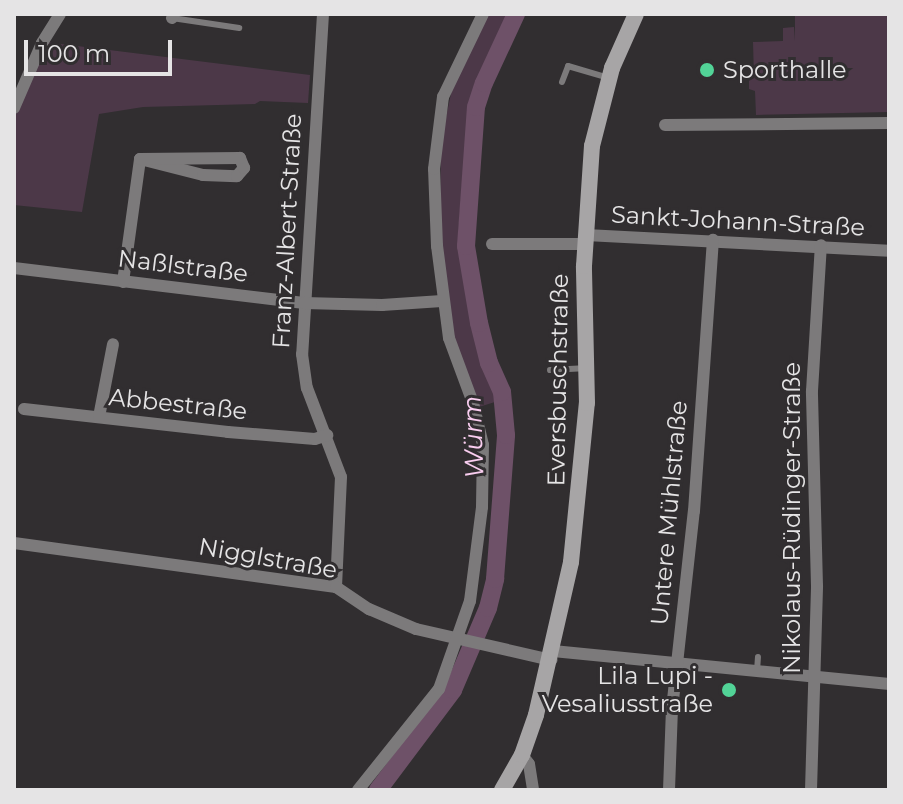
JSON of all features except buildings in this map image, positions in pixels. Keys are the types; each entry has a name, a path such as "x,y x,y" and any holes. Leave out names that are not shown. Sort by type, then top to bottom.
{"main road":[{"name":"Eversbuschstraße","path":"502,790 522,755 552,656 578,524 587,368 585,240 592,146 609,78 636,14"}],"street":[{"path":"14,108 42,43 60,14"},
{"name":"Franz-Albert-Straße","path":"323,14 304,303 304,377 342,482 336,587"},
{"path":"358,790 439,689 461,641 470,601 484,470 481,431 449,338 442,301 434,207 437,128 443,97 483,14"},
{"path":"665,125 889,123"},
{"path":"240,158 244,168 237,176 203,175 140,159 240,158"},
{"path":"123,282 140,159"},
{"name":"Sankt-Johann-Straße","path":"492,244 713,240 889,251"},
{"name":"Untere Mühlstraße","path":"669,790 694,511 713,240"},
{"name":"Nikolaus-Rüdinger-Straße","path":"811,790 817,586 812,391 821,245"},
{"name":"Naßlstraße","path":"14,268 304,303 382,305 442,301"},
{"path":"99,417 113,344"},
{"name":"Abbestraße","path":"24,409 315,439 327,435"},
{"name":"Nigglstraße","path":"14,543 336,587 369,609 399,623 490,647 552,656 678,664 889,684"},
{"path":"522,755 529,764 533,790"}],"lane":[{"path":"173,16 239,28"},
{"path":"562,82 568,66 609,78"},
{"path":"550,370 587,368"},
{"path":"757,671 758,657"}],"shaded area":[{"path":"488,14 511,14 477,84 467,122 458,235 474,332 484,370 498,401 479,407 448,329 440,238 441,141 456,70"},
{"path":"889,14 889,112 756,115 755,91 749,89 749,80 754,78 753,42 783,41 783,28 794,27 795,41 795,16"},
{"path":"45,42 310,75 308,103 260,101 255,104 143,107 99,114 82,212 14,205 14,119"}],"waterway":[{"name":"Würm","path":"378,790 453,690 488,608 495,579 506,435 502,392 489,363 479,323 466,246 476,107 516,14"}],"place":[{"name":"Sporthalle","path":"707,70"},
{"name":"Lila Lupi - Vesaliusstraße","path":"729,690"}]}
